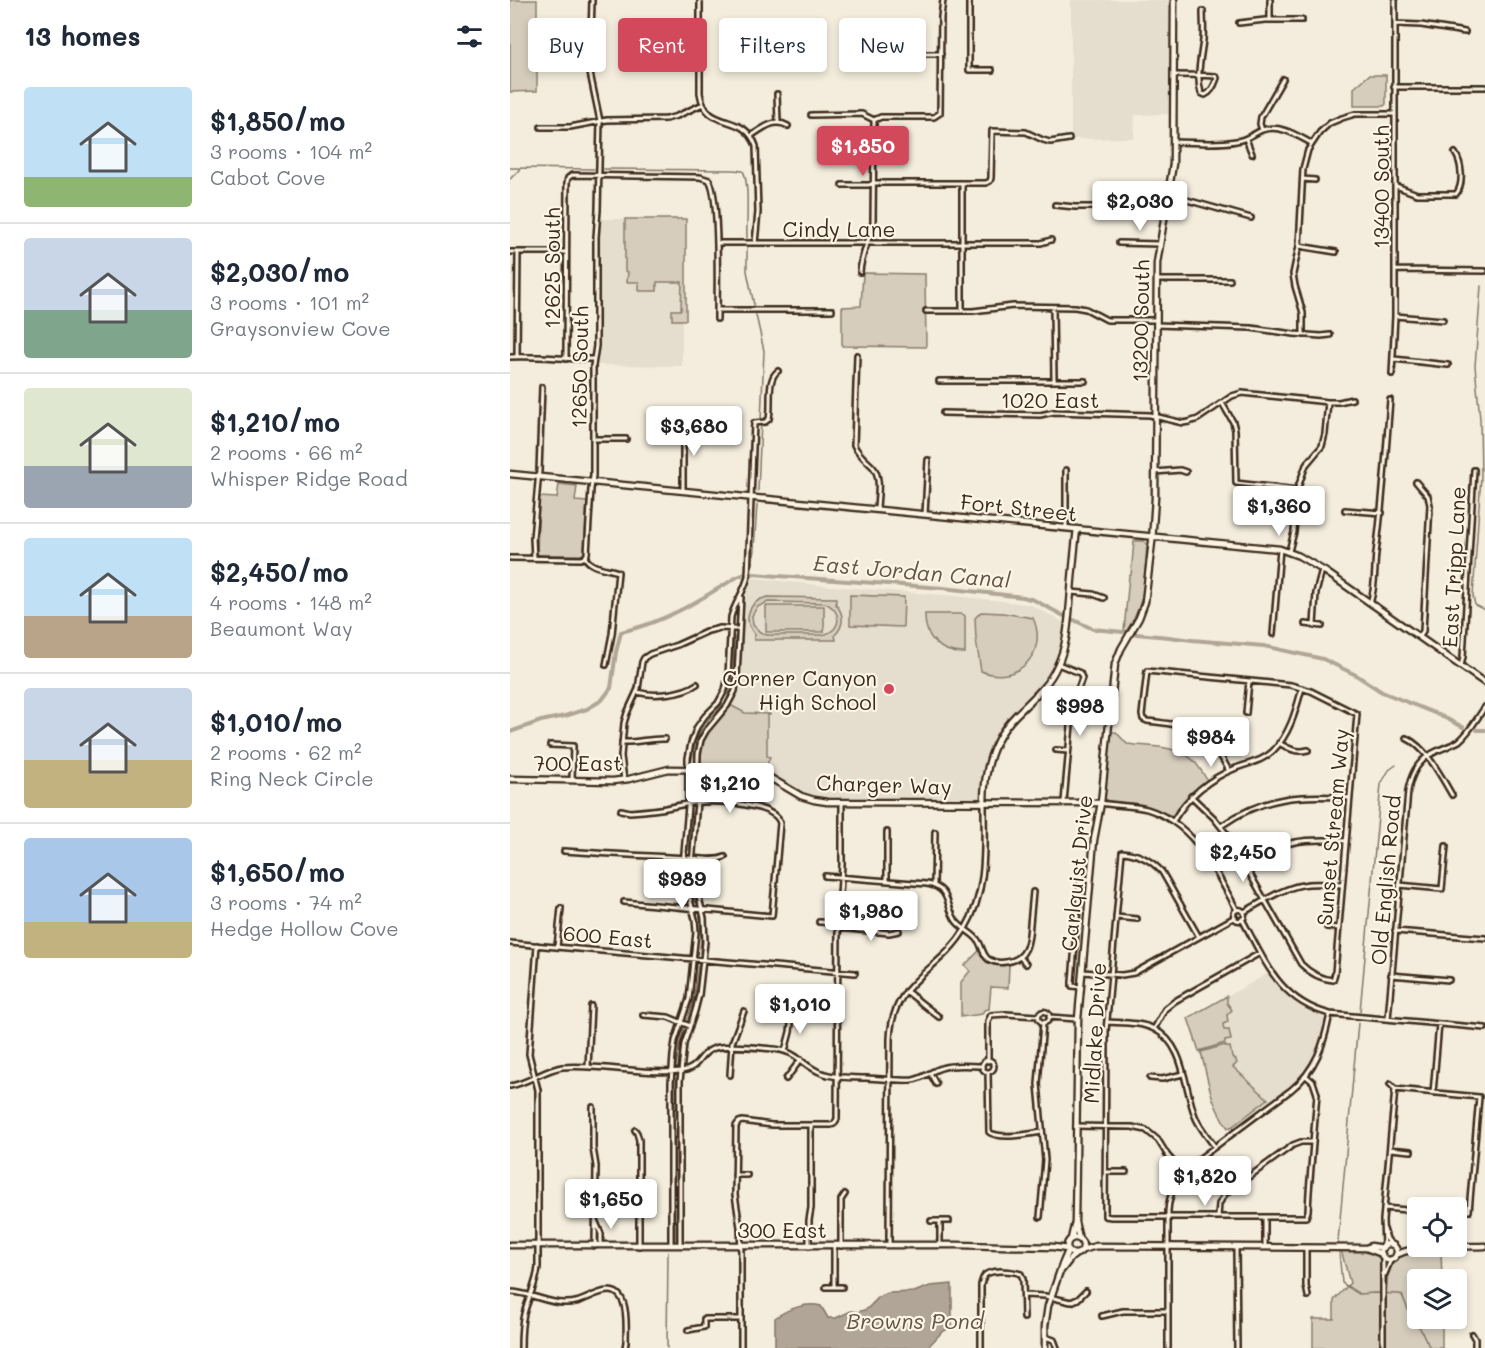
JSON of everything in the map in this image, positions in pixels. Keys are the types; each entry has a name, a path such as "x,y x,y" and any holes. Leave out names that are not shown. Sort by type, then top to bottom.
{"street":[{"name":"12650 South","path":"585,557 592,482 600,121 590,73 592,0"},
{"path":"700,0 700,93 703,104 715,118 741,126 755,142 758,212 755,243"},
{"path":"811,115 862,114 874,120 881,117 934,117 938,115 943,0"},
{"path":"969,0 969,70 992,70"},
{"name":"13200 South","path":"1152,537 1155,472 1156,280 1159,244 1173,164 1174,0"},
{"path":"1270,0 1270,20"},
{"name":"13400 South","path":"1392,374 1395,316 1395,0"},
{"path":"1174,75 1200,75 1216,77 1209,93 1205,95 1200,91 1200,75 1203,37 1203,11"},
{"path":"1239,23 1302,20"},
{"path":"1395,24 1421,25 1466,32"},
{"path":"926,54 941,54"},
{"path":"1262,130 1261,117 1283,79"},
{"path":"1394,87 1485,87"},
{"path":"777,94 778,122"},
{"path":"541,126 570,127 600,121 666,119 703,104"},
{"path":"1303,335 1303,313 1293,274 1299,246 1304,162 1311,143 1325,127 1342,117 1355,114 1395,114"},
{"path":"860,272 861,259 873,222 874,120"},
{"path":"751,135 778,122 788,126"},
{"path":"1174,142 1226,142 1246,139 1262,130 1283,129 1311,143"},
{"path":"842,184 984,183 990,181 992,176 992,131 1026,132 1050,142 1069,139"},
{"path":"1246,139 1251,154"},
{"path":"1395,186 1417,194 1456,194 1460,188 1460,163 1455,153"},
{"name":"12625 South","path":"566,359 567,182 573,175 599,176"},
{"path":"599,176 700,177 712,184 717,243 717,319"},
{"path":"1303,179 1316,180"},
{"path":"962,183 962,310"},
{"path":"1168,195 1251,218"},
{"path":"1055,205 1166,207"},
{"name":"Cindy Lane","path":"717,243 1041,243 1051,240"},
{"path":"1119,243 1159,244"},
{"path":"1299,246 1336,252"},
{"path":"510,252 566,252"},
{"path":"517,356 518,252"},
{"path":"1395,270 1485,271"},
{"path":"1156,280 1230,280"},
{"path":"926,311 1021,306 1082,308 1099,317 1111,320 1251,327 1303,335 1330,335"},
{"path":"1053,307 1054,381"},
{"path":"717,310 832,310"},
{"path":"1395,316 1443,320"},
{"path":"858,355 854,446 856,451 873,467 877,475 877,510"},
{"path":"510,357 594,358"},
{"path":"1394,359 1448,365"},
{"path":"680,1245 682,1051 699,995 705,933 694,877 693,858 698,754 703,736 728,706 735,692 741,601 748,576 755,423 767,422 770,417 772,378 778,371"},
{"path":"939,381 1085,381"},
{"path":"534,558 533,538 542,387"},
{"name":"1020 East","path":"944,413 1040,415 1054,412 1155,417 1183,423 1198,419 1232,396 1242,393 1328,402 1352,399"},
{"path":"1371,603 1382,513 1390,400"},
{"path":"1289,551 1294,532 1300,477 1306,465 1322,446 1328,402"},
{"path":"1222,403 1235,430 1236,483 1297,490"},
{"path":"683,422 683,491"},
{"path":"593,439 626,439"},
{"path":"925,514 928,460"},
{"path":"1066,470 1066,528"},
{"path":"1155,472 1180,470 1186,472"},
{"name":"East Tripp Lane","path":"1461,666 1468,594 1474,470"},
{"name":"Fort Street","path":"510,474 1280,549 1304,558 1485,683"},
{"path":"1416,482 1427,494 1430,505 1423,630 1420,637"},
{"path":"1345,510 1382,513"},
{"path":"889,1246 891,1022 896,1007 906,991 950,949 965,929 977,902 983,877 986,772 996,742 1009,722 1045,687 1058,664 1066,636 1077,529"},
{"name":"Carlquist Drive","path":"1070,1241 1075,1222 1078,1019 1095,834 1101,803 1115,663 1145,602 1152,537"},
{"path":"1273,634 1280,549"},
{"path":"510,558 581,559 585,557 592,565 618,572 612,634 606,665"},
{"path":"1314,625 1316,593 1322,570"},
{"path":"671,1245 672,1072 675,1041 689,999 696,932 693,909 684,876 683,858 688,804 685,768 695,732 725,690 728,676 730,628 734,607 743,592"},
{"path":"1071,592 1093,594 1104,598"},
{"path":"1305,624 1322,626"},
{"path":"624,780 621,760 622,742 626,717 641,678 642,662 648,655 677,645 708,630 739,629"},
{"path":"1058,664 1080,673 1082,678 1073,699 1064,802"},
{"name":"Sunset Stream Way","path":"1229,771 1216,748 1200,733 1181,725 1143,719 1147,671 1291,685 1357,714 1333,980 1320,978 1301,964 1265,900"},
{"path":"1246,713 1249,681"},
{"path":"637,692 658,695 697,684"},
{"path":"1173,821 1191,796 1210,781 1263,758 1274,750 1291,722 1302,688"},
{"name":"Old English Road","path":"1388,1019 1409,783 1416,768 1427,757 1463,737 1485,707"},
{"path":"1406,738 1415,743 1427,757 1452,795"},
{"path":"622,742 635,743 665,739"},
{"path":"1279,743 1293,751 1308,750"},
{"path":"550,746 573,746 572,780"},
{"path":"1056,750 1068,752"},
{"name":"Charger Way","path":"685,768 735,769 753,772 766,776 805,798 827,802 984,803"},
{"name":"700 East","path":"510,779 624,780 662,770 685,768"},
{"path":"1221,826 1252,808 1291,798 1315,795 1350,798"},
{"path":"1191,796 1221,826 1265,900"},
{"path":"621,810 630,813 697,802 714,802 753,806 776,815 780,823 772,916 624,902"},
{"path":"741,1348 740,1227 735,1195 735,1130 739,1122 744,1121 772,1125 832,1125 837,1118 837,923 841,876 842,803"},
{"path":"984,803 1101,803 1144,809 1159,814 1173,821 1200,846 1237,910 1244,912"},
{"path":"887,832 887,881"},
{"path":"934,885 935,832"},
{"path":"1243,862 1266,850 1288,843 1319,840 1346,841"},
{"path":"1400,885 1443,889 1446,846"},
{"path":"564,851 661,858 716,860 725,857"},
{"name":"Midlake Drive","path":"1168,1217 1105,1216 1107,1022 1122,852 1139,855 1158,868 1166,877 1199,936"},
{"path":"825,876 934,885 944,892 957,922 978,940 985,956 991,961 1008,962 1020,957 1025,951 1028,944 1033,892"},
{"path":"1081,987 1072,986 1080,883 1083,879 1090,879"},
{"path":"1342,885 1321,883 1303,885 1286,890 1244,912 1242,919 1277,981 1309,1006 1330,1014 1485,1028"},
{"path":"557,947 561,908"},
{"path":"1082,972 1126,975 1134,973 1234,917 1237,910"},
{"path":"1234,917 1238,920 1242,919"},
{"path":"1116,918 1137,920"},
{"path":"819,922 837,923"},
{"path":"1327,927 1339,928"},
{"path":"837,928 889,933 899,931"},
{"path":"1395,931 1485,938"},
{"name":"600 East","path":"510,943 855,973"},
{"path":"521,1348 522,1322 538,1270 538,1090 530,1063 529,1050 537,945"},
{"path":"1154,1029 1166,1009 1175,1000 1260,953"},
{"path":"1020,957 1026,964"},
{"path":"1391,975 1449,980"},
{"path":"906,991 939,1017"},
{"path":"588,1067 591,1006"},
{"path":"730,1075 733,1037 744,1011"},
{"path":"1038,1016 1040,1012 1045,1011 1049,1017"},
{"path":"988,1061 990,1016 1006,1014 1038,1016"},
{"path":"1168,1348 1168,1207 1175,1184 1188,1167 1291,1090 1306,1076 1323,1045 1330,1014"},
{"path":"643,1015 666,1016 690,1026"},
{"path":"785,1051 792,1015"},
{"path":"1038,1016 1039,1021 1043,1023"},
{"path":"1049,1017 1078,1019"},
{"path":"1040,1217 1045,1160 1038,1084 1043,1023 1049,1017"},
{"path":"1107,1022 1138,1024 1154,1029 1167,1038 1179,1058 1197,1120 1215,1147"},
{"path":"1433,1093 1439,1024"},
{"path":"510,1086 567,1066 681,1071 693,1068 711,1049 719,1047 785,1051 825,1074 890,1079 917,1080 944,1067 982,1066 988,1061"},
{"path":"786,1079 801,1059"},
{"path":"988,1061 993,1067 988,1072"},
{"path":"982,1066 983,1071 988,1072"},
{"path":"988,1072 988,1128 990,1133 995,1136 1042,1132"},
{"path":"930,1073 936,1084"},
{"path":"1150,1078 1162,1079 1183,1074"},
{"path":"1168,1217 1304,1218 1307,1215 1317,1094 1313,1082 1306,1076"},
{"path":"1390,1084 1395,1089 1479,1097 1469,1211 1467,1211"},
{"path":"1383,1348 1384,1208 1395,1089"},
{"path":"593,1107 595,1245"},
{"path":"809,1246 811,1125"},
{"path":"1076,1126 1132,1127 1146,1130 1158,1140 1183,1173"},
{"path":"635,1130 639,1140 639,1246"},
{"path":"1218,1218 1219,1204 1228,1192 1293,1145 1313,1142"},
{"path":"1390,1149 1411,1151"},
{"path":"1104,1172 1126,1172"},
{"path":"735,1175 747,1175"},
{"path":"841,1246 841,1200 845,1194"},
{"path":"1384,1208 1407,1210"},
{"path":"1265,1218 1265,1246"},
{"path":"596,1220 601,1232 602,1245"},
{"path":"931,1221 949,1221"},
{"path":"940,1221 940,1245"},
{"name":"Carlquist Drive","path":"1075,1222 1080,1241"},
{"path":"1384,1229 1387,1239 1394,1246 1394,1257 1384,1276"},
{"path":"1045,1348 1051,1297 1070,1241 1075,1238 1096,1246"},
{"name":"300 East","path":"1054,1247 1070,1241"},
{"path":"1080,1241 1083,1246 1082,1250"},
{"path":"1060,1273 1076,1254 1086,1248 1096,1246 1366,1248 1383,1247 1388,1244 1407,1249"},
{"name":"300 East","path":"510,1245 940,1245 1054,1247 1068,1250"},
{"path":"834,1246 834,1287"},
{"path":"1236,1246 1237,1348"},
{"path":"1306,1246 1308,1296"},
{"path":"1467,1246 1485,1246"},
{"path":"1366,1248 1387,1259 1407,1251"},
{"path":"1068,1250 1071,1254 1076,1254"},
{"path":"981,1348 981,1285 983,1278 989,1273 1016,1272 1021,1274 1024,1318"},
{"path":"826,1287 842,1287"},
{"path":"510,1292 521,1292 568,1304 605,1291 616,1293 626,1307 625,1348"},
{"path":"1024,1295 1051,1297 1071,1302 1086,1291"},
{"path":"1102,1317 1123,1311 1168,1311"},
{"path":"688,1330 704,1327 704,1319 741,1319"},
{"path":"1472,1335 1475,1339 1475,1348"},
{"path":"1045,1337 1054,1340 1057,1348"}],"shaded area":[{"path":"510,0 537,0 537,18 528,18 528,72 537,72 537,91 510,92"},
{"path":"1071,0 1169,0 1170,114 1135,115 1134,138 1071,139"},
{"path":"1369,75 1386,75 1386,104 1384,106 1354,106 1354,88"},
{"path":"600,219 686,219 686,320 682,320 682,366 597,365"},
{"path":"625,219 686,219 686,320 672,320 672,310 681,310 682,282 657,282 657,291 639,291 639,282 627,282"},
{"path":"863,273 925,274 926,347 842,346 842,307 861,306"},
{"path":"559,484 577,486 575,501 587,502 584,553 582,555 539,555 537,553 539,497 557,498"},
{"path":"1134,541 1144,541 1147,545 1145,580 1138,611 1126,632 1124,631"},
{"name":"Corner Canyon High School","path":"752,578 1018,603 1031,605 1065,623 1056,661 1047,678 1032,696 1006,720 994,739 985,763 980,798 820,798 800,791 765,770 770,757 767,756 767,716 770,714 745,713 732,706 740,688 743,605"},
{"path":"850,595 904,597 903,627 850,625"},
{"path":"768,597 836,598 835,603 840,611 842,623 835,635 836,640 754,640 755,635 748,617 752,607 761,599","holes":["768,602 825,603 835,611 838,620 829,633 767,635 753,625 752,616 757,607"]},
{"path":"766,606 824,606 824,632 766,632"},
{"path":"981,612 1033,618 1037,631 1037,643 1033,654 1017,670 1007,674 981,671 975,618"},
{"path":"925,614 962,614 965,616 965,653 948,651 936,643 927,630"},
{"path":"729,706 745,713 770,714 767,716 767,756 770,757 765,770 739,766 703,766 699,763 699,754 704,739"},
{"path":"1111,732 1116,732 1127,744 1171,749 1186,755 1193,760 1207,780 1188,796 1173,816 1136,804 1107,801 1105,798"},
{"path":"981,949 985,958 991,963 1009,965 1008,988 991,987 989,1009 984,1010 982,1014 961,1017 961,982 970,971 965,965"},
{"path":"1269,973 1277,986 1289,997 1324,1017 1322,1036 1312,1062 1297,1081 1233,1129 1231,1133 1213,1101 1188,1018"},
{"path":"1227,996 1227,1003 1232,1010 1227,1015 1228,1022 1223,1024 1224,1030 1229,1030 1231,1040 1199,1051 1188,1018"},
{"path":"1225,1045 1230,1047 1232,1057 1236,1060 1237,1063 1233,1067 1268,1099 1228,1128 1213,1100 1201,1052"},
{"path":"1341,1250 1369,1251 1381,1259 1381,1348 1313,1348 1313,1319 1334,1319 1334,1300 1350,1283"},
{"path":"1407,1253 1407,1257 1441,1257 1442,1269 1407,1269 1407,1329 1442,1329 1442,1348 1385,1348 1388,1272 1391,1263"}],"water":[{"name":"Browns Pond","path":"952,1284 952,1327 942,1332 927,1348 775,1348 775,1318 791,1309 810,1305 821,1306 828,1318 836,1318 851,1311 858,1312 867,1309 879,1297 888,1293 914,1292 930,1286"}],"waterway":[{"path":"510,168 594,169"},
{"path":"510,179 520,169"},
{"path":"604,169 743,171 747,194 747,238"},
{"path":"747,247 747,271 754,305"},
{"path":"1481,286 1475,366 1480,419 1481,476 1473,596 1475,605 1485,610"},
{"path":"756,315 764,351 758,491"},
{"path":"753,563 757,505"},
{"name":"East Jordan Canal","path":"510,732 587,709 602,700 611,688 621,632 667,617 745,574"},
{"name":"East Jordan Canal","path":"753,574 943,588 1023,597 1034,600 1064,616"},
{"name":"East Jordan Canal","path":"1074,620 1093,629 1123,632"},
{"name":"East Jordan Canal","path":"1136,634 1264,646 1323,659 1356,675 1382,692 1463,727"},
{"path":"728,696 733,678 734,637"},
{"path":"692,760 699,733 723,704"},
{"name":"East Jordan Canal","path":"1477,730 1485,730"},
{"path":"1360,1011 1381,784 1389,770 1396,765"},
{"path":"692,777 692,796"},
{"path":"689,850 692,812"},
{"path":"688,866 688,875 696,903"},
{"path":"700,917 700,953"},
{"path":"688,1019 694,997 698,966"},
{"path":"1358,1023 1338,1241 1342,1283 1359,1294 1402,1295 1414,1324 1420,1328 1430,1348"},
{"path":"676,1067 684,1029"},
{"path":"676,1078 676,1119"},
{"path":"676,1129 676,1181"},
{"path":"676,1191 676,1240"},
{"path":"667,1348 668,1252"}],"place":[{"name":"Corner Canyon High School","path":"889,689"}]}
